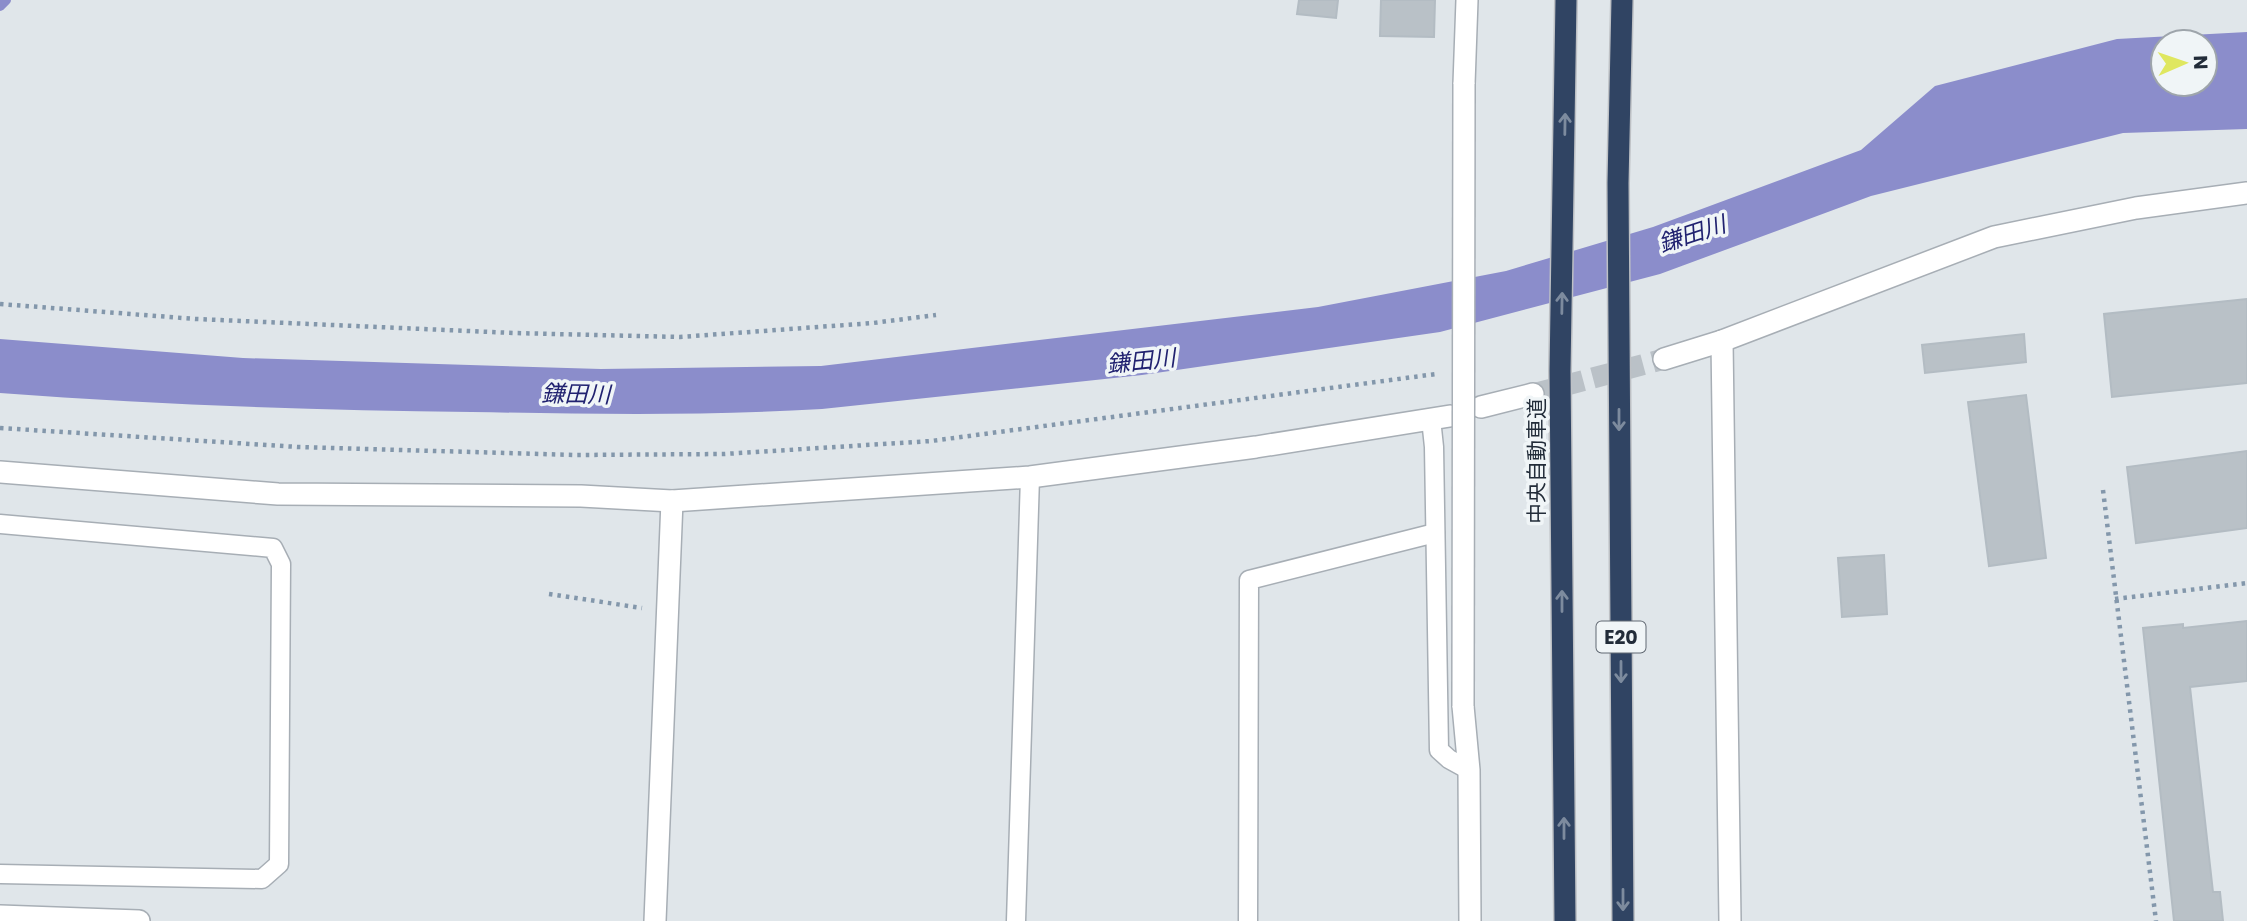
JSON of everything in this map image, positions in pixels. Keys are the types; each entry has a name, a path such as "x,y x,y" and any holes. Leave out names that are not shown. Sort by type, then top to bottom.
{"highway":[{"name":"中央自動車道","path":"1565,921 1560,371 1566,0"},
{"name":"E20","path":"1622,0 1618,183 1623,921"}],"street":[{"path":"1467,0 1464,84 1463,706 1469,770 1471,921"},
{"path":"1664,359 1722,341 1994,237 2136,208 2247,193"},
{"path":"1722,341 1730,921"},
{"path":"1481,407 1533,394"},
{"path":"0,472 278,494 581,496 672,501 1030,477 1256,447 1441,418"},
{"path":"655,921 672,501"},
{"path":"0,916 139,921"}],"lane":[{"path":"1441,418 1434,447 1439,750 1448,759 1469,770"},
{"path":"1016,921 1030,477"},
{"path":"0,524 273,548 281,564 279,864 262,879 0,874"},
{"path":"1248,921 1249,580 1435,533"}],"path":[{"path":"0,304 209,320 680,337 873,323 936,314"},
{"path":"0,428 298,447 576,455 724,454 931,441 1437,373"},
{"path":"2103,490 2156,921"},
{"path":"2115,599 2247,583"},
{"path":"549,594 667,612"}],"water":[{"name":"鎌田川","path":"2247,32 2247,129 2123,133 1871,196 1660,274 1440,332 1142,375 822,409 778,411 603,414 354,410 177,404 0,393 0,339 243,358 601,369 821,366 1318,307 1506,271 1653,227 1861,150 1935,86 2117,39 2149,37 2149,98 2219,98 2219,34"}],"building":[{"path":"1299,0 1338,0 1336,18 1297,14"},
{"path":"1381,0 1435,0 1434,37 1380,36"},
{"path":"2247,299 2247,383 2112,397 2104,314"},
{"path":"2024,334 2026,362 1925,373 1922,345"},
{"path":"2026,395 2046,558 1989,566 1968,402"},
{"path":"2247,451 2247,528 2136,543 2127,467"},
{"path":"1884,555 1887,614 1842,617 1838,558"},
{"path":"2247,621 2247,681 2190,687 2213,892 2220,892 2223,921 2174,921 2143,628 2183,624 2183,628"}],"waterway":[{"path":"0,6 6,0"}],"tunnel":[{"path":"1533,394 1664,359"}]}
